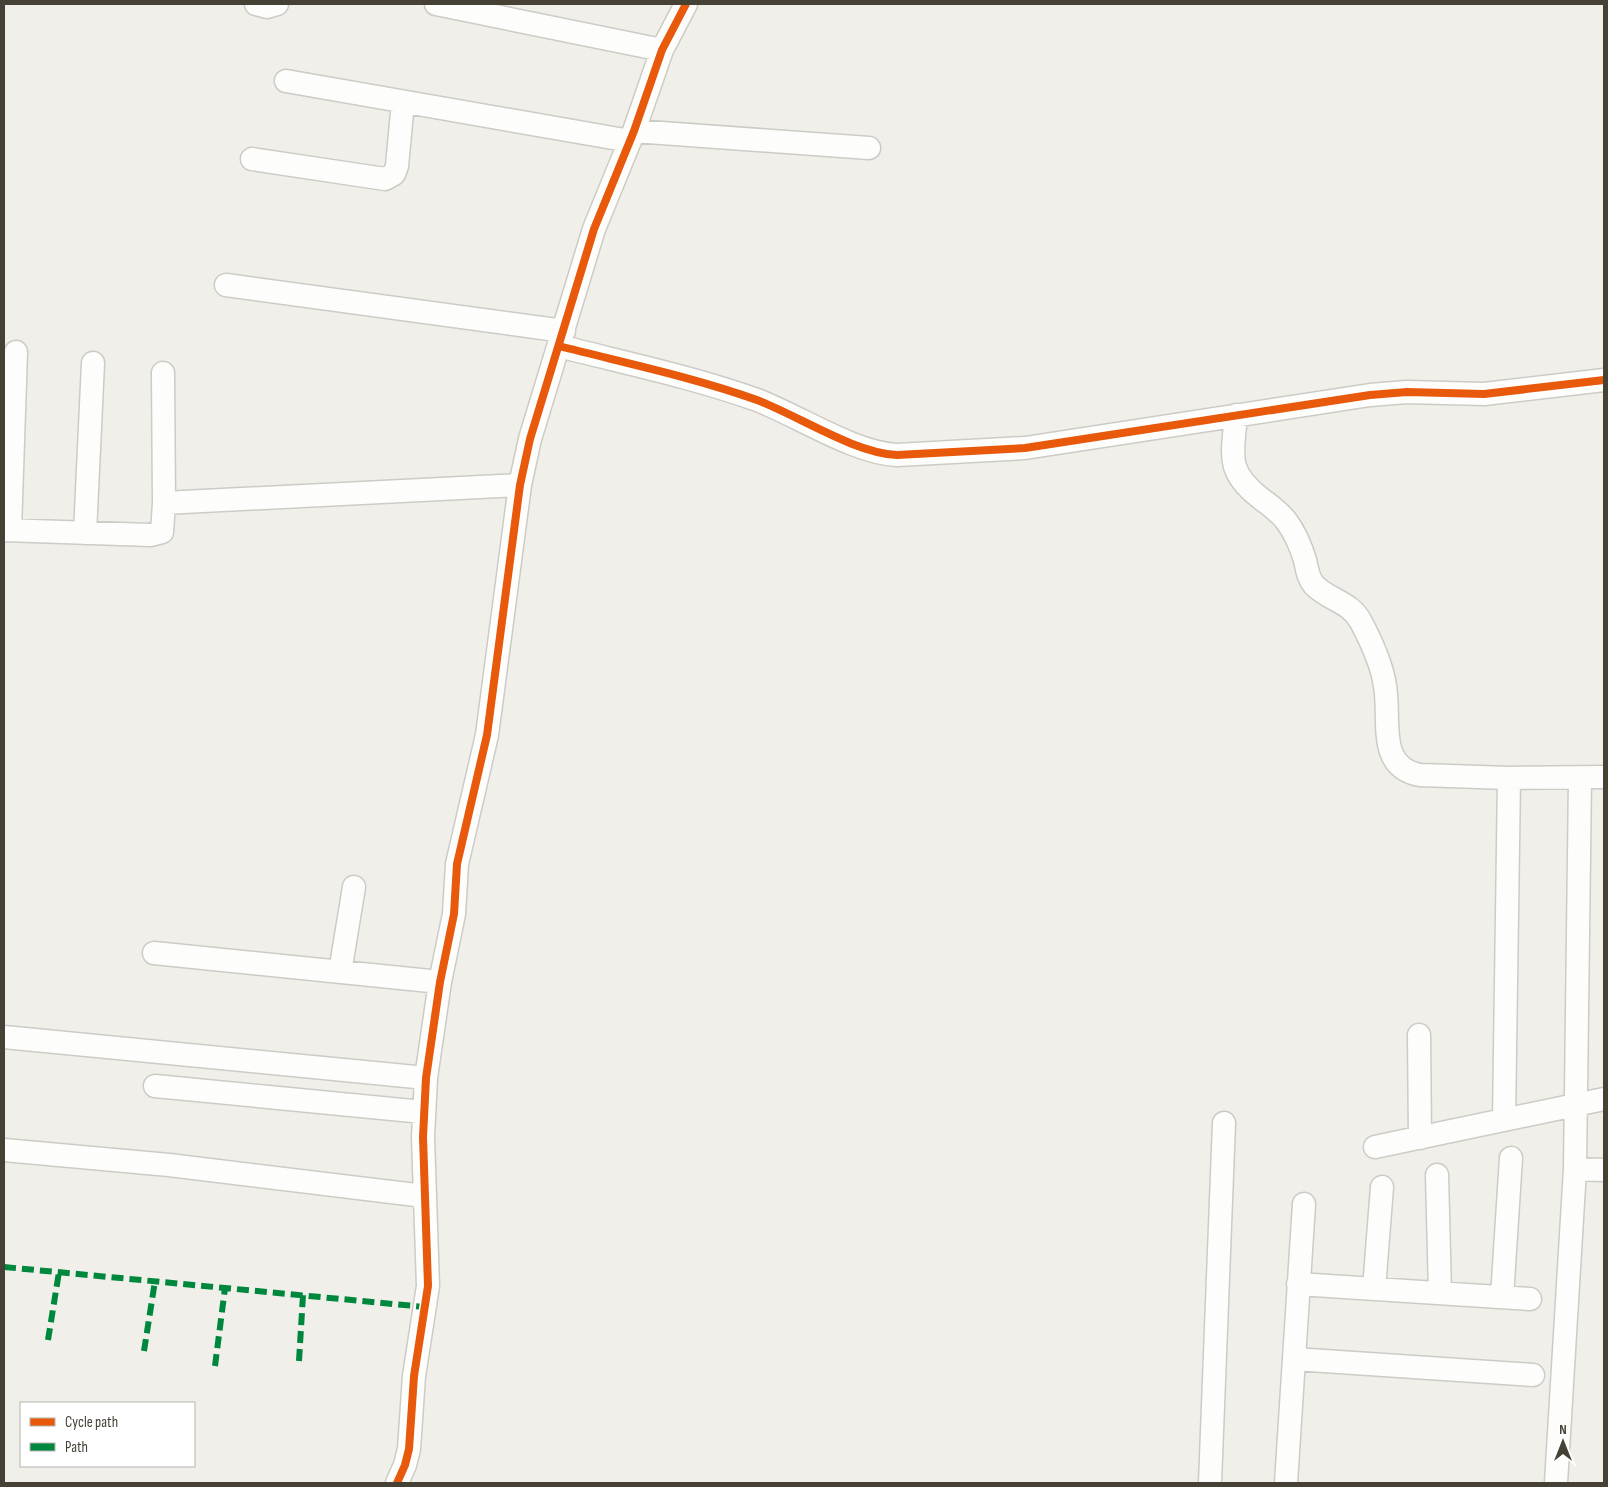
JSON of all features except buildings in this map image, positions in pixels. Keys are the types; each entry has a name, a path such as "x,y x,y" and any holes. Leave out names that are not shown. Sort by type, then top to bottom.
{"street":[{"path":"256,4 267,7 277,4"},
{"path":"436,4 662,50"},
{"path":"398,1483 409,1449 414,1376 428,1286 423,1112 426,1078 440,982 454,914 457,864 487,735 520,485 530,439 594,229 632,136 662,50 686,4"},
{"path":"286,81 403,102 632,136 869,148"},
{"path":"252,159 385,179 394,174 397,166 403,102"},
{"path":"226,285 562,338 736,393 784,411 863,448 883,454 1025,448 1370,395 1407,392 1484,394 1604,380"},
{"path":"16,352 7,530 158,534 162,532 164,527 163,373"},
{"path":"84,533 93,362"},
{"path":"1236,415 1233,458 1237,475 1247,487 1287,522 1300,545 1312,583 1319,590 1353,610 1365,629 1386,686 1390,750 1394,760 1407,772 1420,775 1509,778 1604,777"},
{"path":"164,503 520,485"},
{"path":"1504,1120 1509,778"},
{"path":"1556,1483 1575,1169 1580,778"},
{"path":"340,972 354,887"},
{"path":"154,953 440,982"},
{"path":"1419,1035 1420,1138"},
{"path":"4,1037 426,1078"},
{"path":"155,1086 423,1112"},
{"path":"1375,1147 1604,1099"},
{"path":"1210,1483 1224,1123"},
{"path":"4,1150 169,1165 424,1196"},
{"path":"1502,1297 1512,1158"},
{"path":"1575,1169 1604,1170"},
{"path":"1437,1175 1440,1293"},
{"path":"1374,1289 1382,1187"},
{"path":"1286,1483 1304,1204"},
{"path":"1298,1284 1530,1299"},
{"path":"1294,1359 1533,1375"}],"marked path":[{"path":"4,1267 425,1307"},
{"path":"48,1340 59,1272"},
{"path":"144,1351 155,1281"},
{"path":"215,1366 225,1288"},
{"path":"299,1361 303,1295"}],"cycle path":[{"path":"397,1483 405,1465 409,1449 414,1376 428,1286 423,1137 426,1078 440,982 454,914 457,864 487,735 520,485 530,439 594,229 634,131 662,50 686,4"},
{"path":"559,346 684,377 733,392 757,400 863,448 897,455 1025,448 1370,395 1407,392 1484,394 1604,380"}]}
